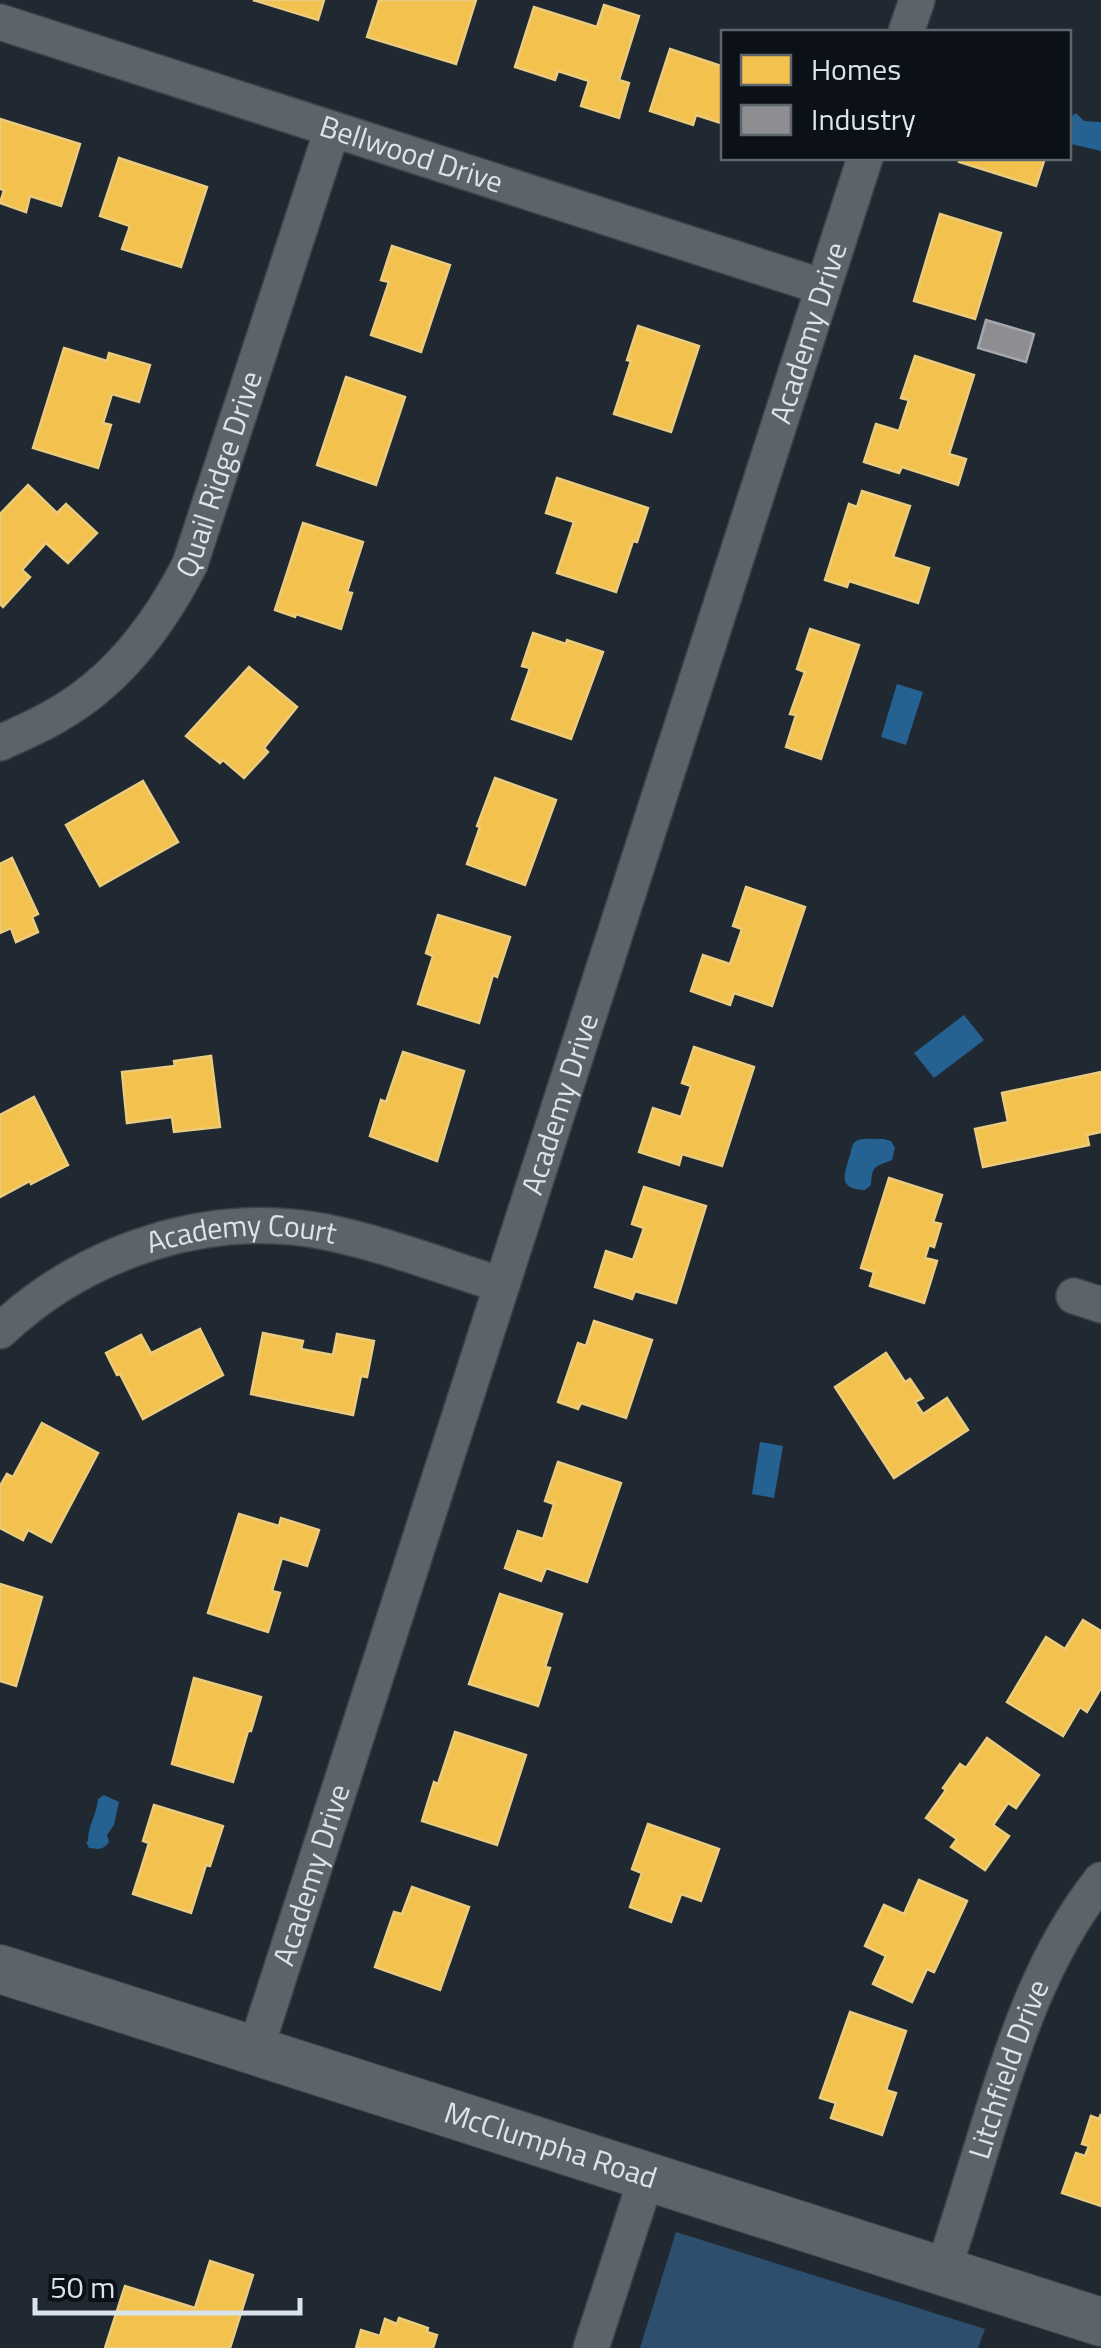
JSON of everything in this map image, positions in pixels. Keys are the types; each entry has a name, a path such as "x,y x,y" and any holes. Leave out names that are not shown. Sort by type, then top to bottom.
{"street":[{"path":"907,30 917,0"},
{"name":"Bellwood Drive","path":"0,22 823,288"},
{"name":"Quail Ridge Drive","path":"0,743 58,714 106,679 154,626 174,596 190,564 332,130"},
{"name":"Academy Drive","path":"255,2050 865,160"},
{"name":"Academy Court","path":"0,1331 54,1287 104,1260 164,1239 246,1226 322,1231 502,1286"},
{"name":"Litchfield Drive","path":"944,2271 1014,2046 1038,1985 1060,1941 1101,1880"},
{"name":"McClumpha Road","path":"0,1969 1101,2322"},
{"path":"592,2348 646,2176"}],"shaded area":[{"path":"1076,113 1084,121 1101,122 1101,151 1071,144 1071,117"},
{"path":"897,684 923,692 906,745 881,737"},
{"path":"964,1015 984,1040 934,1078 914,1053"},
{"path":"891,1141 895,1148 892,1160 876,1167 871,1185 865,1190 850,1187 845,1174 854,1143"},
{"path":"760,1442 783,1446 774,1498 752,1494"},
{"path":"104,1795 119,1802 114,1825 107,1835 107,1845 89,1848 89,1830 98,1799"},
{"path":"676,2232 985,2329 978,2348 640,2348"}],"building: Homes":[{"path":"253,0 324,0 318,20"},
{"path":"379,0 476,0 456,64 367,37"},
{"path":"604,5 639,16 619,80 629,83 619,118 581,106 589,81 558,71 555,80 515,67 534,7 597,27"},
{"path":"670,49 721,66 721,123 696,115 693,125 650,111"},
{"path":"0,119 80,144 61,206 30,196 26,212 0,203 4,190 0,189"},
{"path":"119,158 207,187 181,267 122,249 130,226 100,216"},
{"path":"960,160 1044,160 1036,186"},
{"path":"940,214 1001,233 975,319 914,301"},
{"path":"392,246 450,265 421,352 371,335 389,282 381,280"},
{"path":"638,326 699,346 671,432 614,414"},
{"path":"64,348 107,361 109,353 150,365 139,402 112,394 103,423 111,425 98,468 33,448"},
{"path":"915,356 974,375 949,454 966,459 958,485 902,467 899,473 864,462 876,424 899,431 909,400 901,398"},
{"path":"346,377 405,397 376,485 317,465"},
{"path":"557,478 648,508 616,592 557,573 574,522 546,513"},
{"path":"28,485 57,513 66,504 97,533 68,563 46,543 22,570 30,577 3,607 0,514"},
{"path":"862,491 910,506 893,557 929,568 918,603 849,581 847,587 825,580 849,504 857,507"},
{"path":"303,523 363,542 347,592 352,593 341,629 275,610"},
{"path":"810,629 859,645 821,759 786,747 796,715 790,714 805,672 797,669"},
{"path":"533,633 603,652 571,739 512,719 530,668 522,666"},
{"path":"249,667 297,707 264,748 268,752 244,778 186,736"},
{"path":"495,778 556,800 525,885 467,864"},
{"path":"143,781 178,842 100,886 66,825"},
{"path":"12,858 38,914 32,917 38,932 16,942 11,928 0,933 0,864"},
{"path":"746,887 805,907 772,1006 734,993 730,1005 691,991 703,955 730,964 742,929 733,926"},
{"path":"438,915 510,937 497,977 493,975 479,1023 418,1004 433,956 426,953"},
{"path":"694,1047 754,1067 722,1166 682,1154 679,1165 639,1152 653,1108 681,1117 691,1086 682,1083"},
{"path":"403,1052 464,1071 437,1161 370,1136"},
{"path":"211,1056 220,1127 174,1132 172,1117 127,1123 122,1072 175,1066 174,1061"},
{"path":"1101,1072 1101,1132 1087,1135 1089,1145 983,1167 975,1129 1008,1122 1002,1093"},
{"path":"34,1097 68,1165 0,1197 0,1115"},
{"path":"889,1178 942,1195 933,1222 941,1224 934,1247 929,1245 925,1258 937,1261 924,1303 870,1286 874,1272 861,1268"},
{"path":"644,1187 706,1206 676,1303 635,1291 632,1299 595,1287 606,1251 633,1260 644,1228 632,1224"},
{"path":"594,1321 652,1340 626,1418 581,1403 578,1409 558,1402 578,1343 586,1346"},
{"path":"200,1329 223,1375 143,1419 106,1353 141,1335 151,1353"},
{"path":"263,1333 303,1341 301,1349 333,1355 337,1334 374,1341 367,1377 361,1376 353,1415 251,1394"},
{"path":"886,1353 905,1382 910,1379 923,1398 915,1402 923,1414 947,1398 968,1430 894,1478 835,1387"},
{"path":"42,1423 98,1453 51,1542 28,1530 23,1540 0,1528 0,1486 7,1474 13,1477"},
{"path":"558,1462 621,1483 587,1582 546,1568 541,1581 505,1568 518,1531 543,1539 554,1504 545,1501"},
{"path":"239,1514 279,1526 281,1518 319,1530 307,1566 282,1558 272,1591 280,1593 268,1632 208,1613"},
{"path":"0,1584 42,1597 16,1686 0,1681"},
{"path":"500,1594 562,1614 545,1667 550,1668 538,1706 469,1684"},
{"path":"1083,1620 1101,1631 1101,1688 1087,1712 1080,1707 1063,1736 1007,1702 1046,1637 1065,1649"},
{"path":"194,1678 261,1697 233,1782 172,1764"},
{"path":"455,1732 526,1755 497,1845 422,1821"},
{"path":"987,1738 1039,1775 1016,1808 1008,1803 993,1825 1009,1836 985,1870 951,1847 957,1839 926,1818 960,1764 966,1768"},
{"path":"154,1805 223,1826 191,1913 133,1894 149,1843 143,1841"},
{"path":"648,1824 719,1849 701,1901 681,1894 671,1922 630,1907 642,1873 632,1869"},
{"path":"919,1880 967,1901 934,1972 927,1969 912,2002 873,1984 886,1956 865,1946 884,1905 904,1914"},
{"path":"412,1887 469,1907 440,1990 375,1967 394,1912 402,1914"},
{"path":"850,2012 906,2031 886,2090 896,2093 882,2135 831,2118 836,2103 820,2098"},
{"path":"1101,2114 1101,2206 1062,2193 1076,2153 1085,2156 1089,2146 1082,2144 1091,2116 1099,2119"},
{"path":"210,2261 253,2275 230,2348 105,2348 125,2286 195,2308"},
{"path":"399,2318 437,2335 433,2348 356,2348 361,2330 380,2336 385,2319 397,2324"}],"building: Industry":[{"path":"986,320 1034,334 1026,362 978,348"}]}
